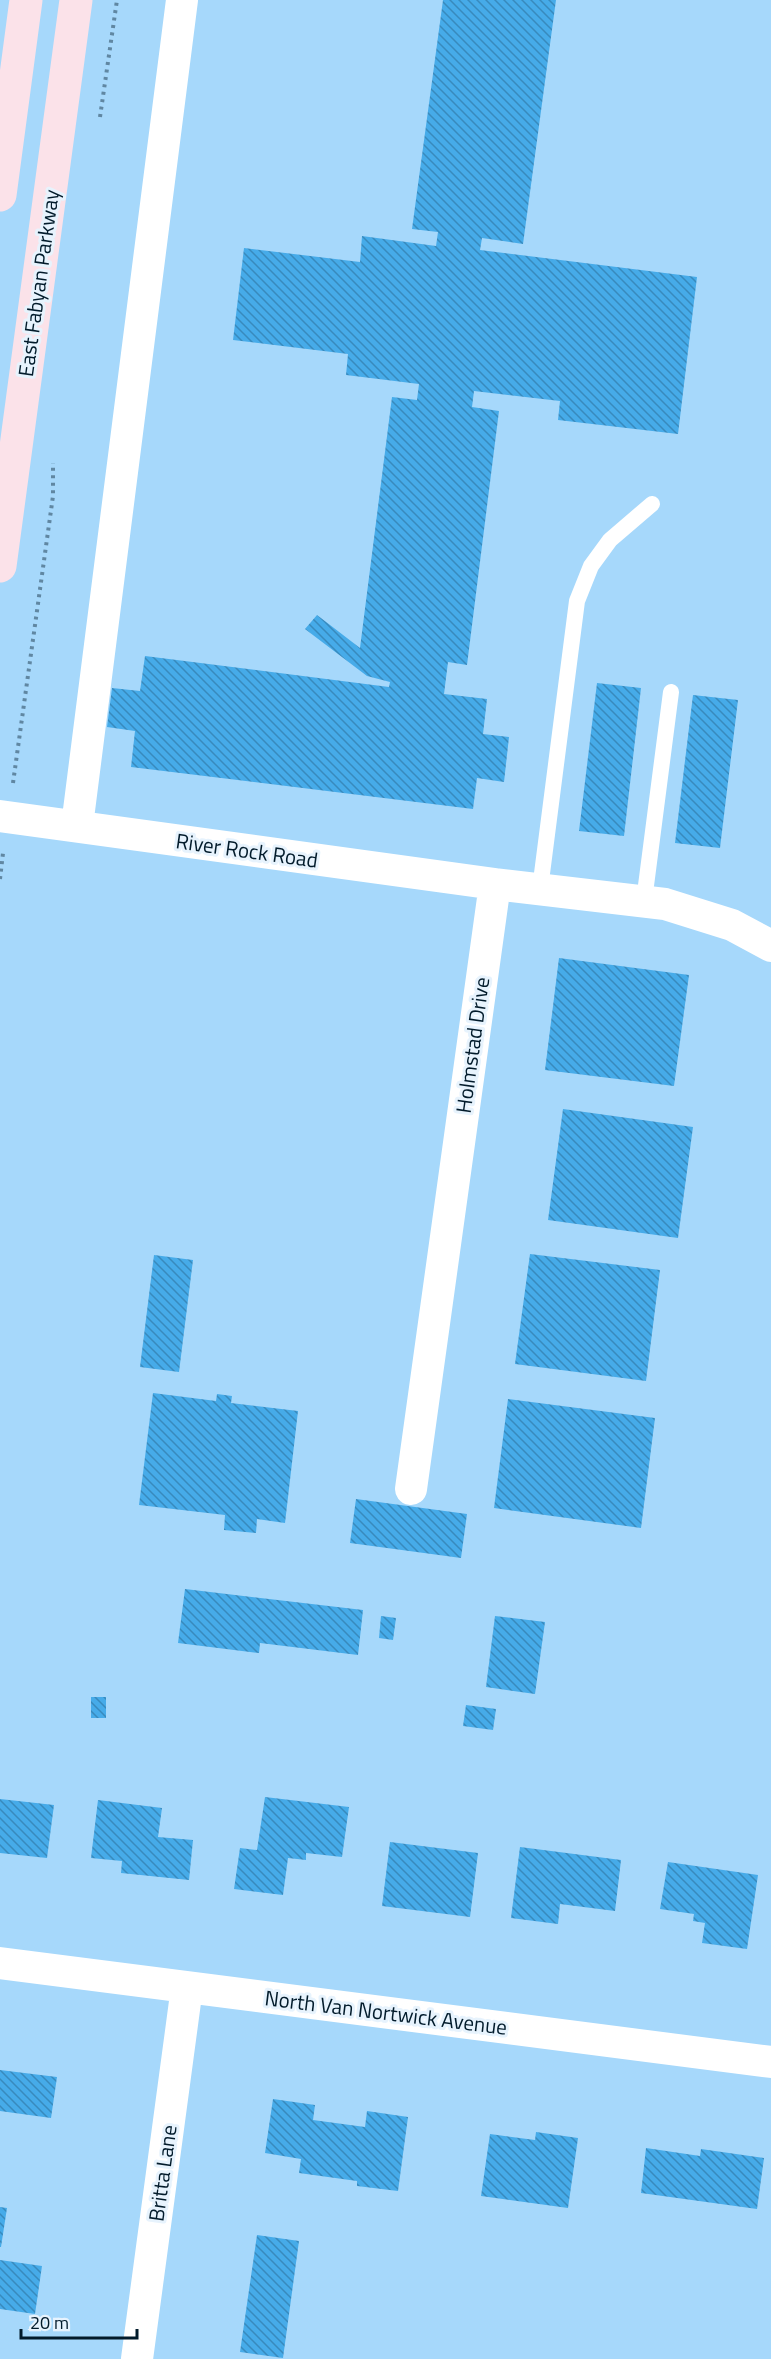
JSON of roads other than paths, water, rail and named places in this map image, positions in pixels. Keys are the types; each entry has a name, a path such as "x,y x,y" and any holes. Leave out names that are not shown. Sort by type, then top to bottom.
{"main road":[{"path":"0,195 26,0"},
{"name":"East Fabyan Parkway","path":"0,566 76,0"}],"street":[{"path":"77,826 182,0"},
{"name":"River Rock Road","path":"0,816 495,884"},
{"path":"495,884 665,904 732,925 771,946"},
{"name":"Holmstad Drive","path":"411,1489 495,884"},
{"name":"North Van Nortwick Avenue","path":"0,1963 771,2062"},
{"name":"Britta Lane","path":"137,2359 187,1987"}],"lane":[{"path":"540,889 577,601 591,566 610,540 652,504"},
{"path":"644,901 670,692"}]}
